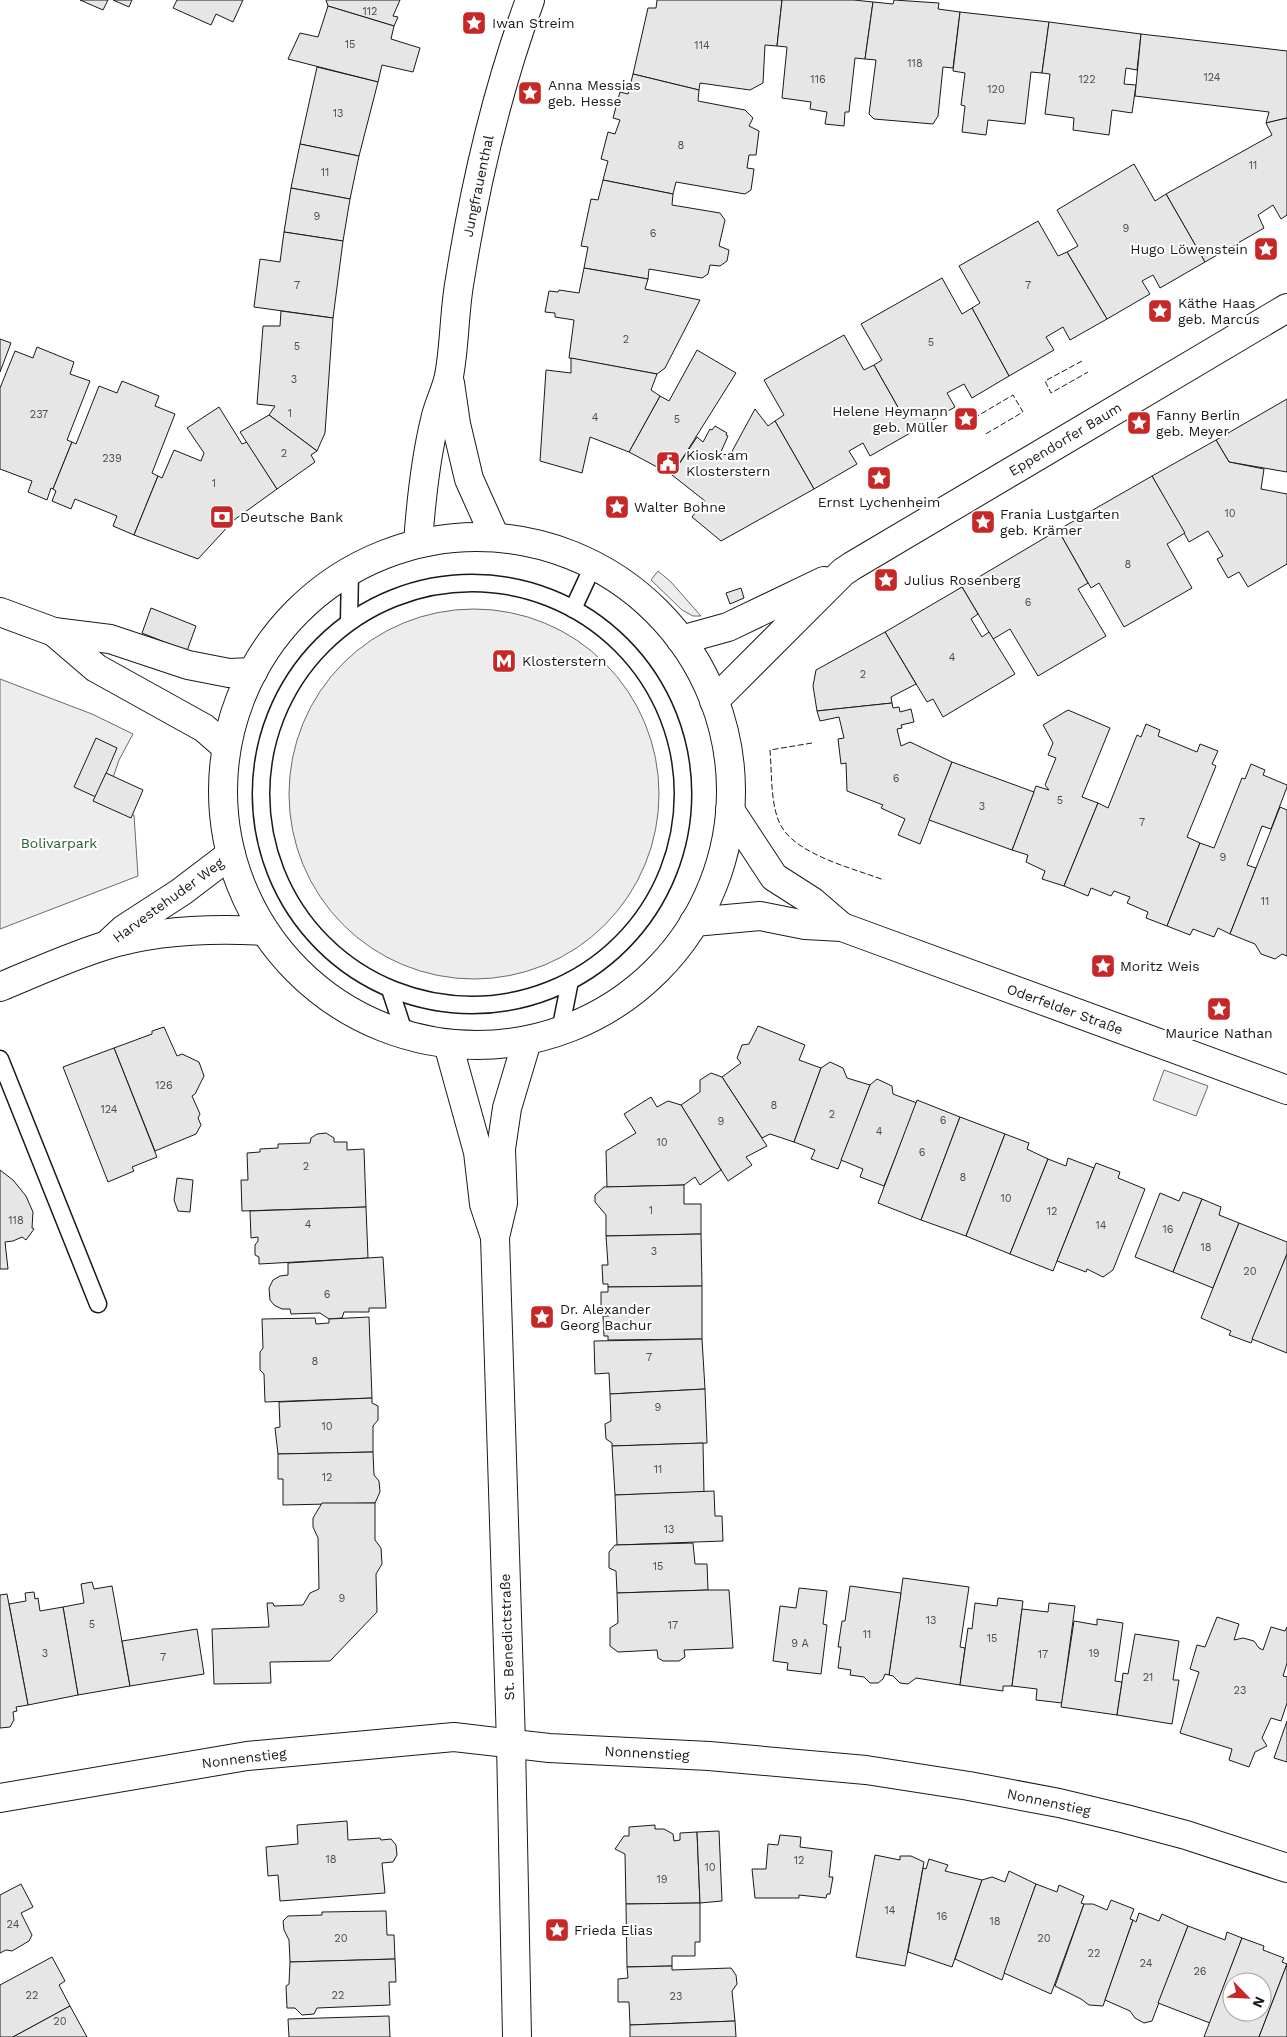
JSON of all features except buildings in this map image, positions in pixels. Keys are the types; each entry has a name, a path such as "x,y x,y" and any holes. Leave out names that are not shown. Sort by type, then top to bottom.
{"main road":[{"name":"Jungfrauenthal","path":"418,543 423,482 435,418 449,378 459,280 480,174 495,106 530,0"},
{"name":"Eppendorfer Baum","path":"681,640 728,627 843,572 938,513 1287,308"},
{"name":"Jungfrauenthal","path":"449,378 456,424 469,479 495,536"},
{"path":"495,536 529,542 593,566 613,577 640,597 664,620 692,656 714,701 726,742 731,776 730,810 720,867 709,895 694,922 674,951 650,977 623,999 589,1020 560,1031 527,1041 487,1046 448,1044 405,1035 357,1015 324,995 288,961 264,931 243,893 224,825 222,785 226,747 240,700 253,672 270,642 287,621 313,597 350,571 374,558 418,543 446,538 495,536"},
{"name":"Eppendorfer Baum","path":"714,701 843,572"},
{"path":"0,612 54,632 110,639 188,666 229,673 253,672"},
{"path":"54,632 96,668 204,728 226,747"},
{"name":"Oderfelder Straße","path":"730,810 774,877 813,902 842,928"},
{"name":"Harvestehuder Weg","path":"105,946 124,929 181,892 231,854"},
{"name":"Oderfelder Straße","path":"694,922 760,916 805,925 842,928 1287,1090"},
{"name":"Harvestehuder Weg","path":"0,986 105,946 156,935 194,930 264,931"},
{"name":"St. Benedictstraße","path":"517,2037 511,1743 495,1237 503,1203 501,1149 507,1108 527,1041"},
{"name":"St. Benedictstraße","path":"448,1044 478,1152 484,1204 495,1237"},
{"name":"Nonnenstieg","path":"0,1798 247,1756 454,1737 549,1748 709,1756 866,1770 969,1786 1126,1819 1186,1835 1287,1868"}],"lane":[{"path":"573,609 593,566"},
{"path":"349,621 350,571"},
{"path":"459,582 481,583 535,592 573,609 594,624 616,645 656,692 675,731 682,754 685,780 683,829 669,876 650,910 635,929 603,958 570,981 522,1000 495,1004 429,1000 374,982 352,968 334,953 302,920 275,871 263,824 260,776 272,721 293,683 307,663 349,621 364,610 408,592 459,582"},
{"path":"560,1031 570,981"},
{"path":"390,988 405,1035"},
{"path":"0,1059 98,1304"}],"shaded area":[{"path":"658,571 671,582 701,616 693,616 682,610 651,580"},
{"path":"474,609 510,612 545,623 577,640 605,663 628,691 645,723 656,758 659,794 656,830 645,865 628,897 605,925 577,948 545,965 510,976 474,979 438,976 403,965 371,948 343,925 320,897 303,865 292,830 289,794 292,758 303,723 320,691 343,663 371,640 403,623 438,612"},
{"name":"Bolivarpark","path":"0,679 92,714 133,734 119,760 104,804 134,815 138,876 0,929"},
{"path":"1164,1070 1208,1086 1196,1116 1153,1100"}],"fence":[{"path":"1082,361 1045,381 1051,393 1088,372"},
{"path":"974,418 1013,395 1023,412 984,435"},
{"path":"812,743 770,750 774,802 783,829 802,847 815,854 884,880"}],"place":[{"name":"Iwan Streim","path":"474,23"},
{"name":"Anna Messias geb. Hesse","path":"530,93"},
{"name":"Hugo Löwenstein","path":"1266,249"},
{"name":"Käthe Haas geb. Marcus","path":"1160,311"},
{"name":"Helene Heymann geb. Müller","path":"966,419"},
{"name":"Fanny Berlin geb. Meyer","path":"1139,423"},
{"name":"Kiosk am Klosterstern","path":"668,463"},
{"name":"Ernst Lychenheim","path":"879,478"},
{"name":"Walter Bohne","path":"617,507"},
{"name":"Deutsche Bank","path":"222,517"},
{"name":"Frania Lustgarten geb. Krämer","path":"983,522"},
{"name":"Julius Rosenberg","path":"886,580"},
{"name":"Klosterstern","path":"504,661"},
{"name":"Moritz Weis","path":"1103,966"},
{"name":"Maurice Nathan","path":"1219,1009"},
{"name":"Dr. Alexander Georg Bachur","path":"542,1317"},
{"name":"Frieda Elias","path":"557,1930"}]}
